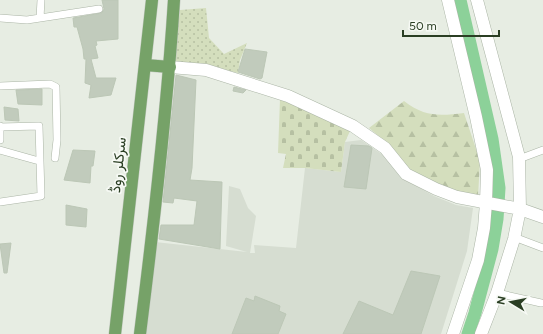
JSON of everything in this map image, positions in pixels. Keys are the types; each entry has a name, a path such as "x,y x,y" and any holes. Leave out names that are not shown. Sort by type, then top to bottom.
{"main road":[{"name":"سرکلر روڈ","path":"116,334 152,0"},
{"path":"140,334 170,68 174,0"},
{"path":"146,65 170,68"}],"street":[{"path":"448,0 487,170 484,228 478,260 453,334"},
{"path":"477,0 519,159 520,209 514,237 497,293 481,334"},
{"path":"170,68 206,70 288,96 353,126 385,148 406,174 436,189 457,197 520,209 543,217"}],"lane":[{"path":"40,18 41,0"},
{"path":"0,18 27,20 99,9"},
{"path":"0,86 50,84 56,87 57,140 55,158"},
{"path":"0,140 0,126 39,126 41,196 0,202"},
{"path":"0,150 40,161"},
{"path":"519,159 543,150"},
{"path":"514,237 543,248"},
{"path":"497,293 541,303"}],"shaded area":[{"path":"361,140 383,155 402,178 434,196 456,205 473,208 467,251 441,334 145,334 155,242 247,252 226,246 229,186 240,189 248,208 256,216 250,253 255,253 254,245 296,248 305,168 341,172 345,142"}],"green space":[{"path":"206,8 209,38 224,54 247,43 240,60 238,73 207,65 174,61 180,10"},
{"path":"280,99 350,131 345,142 341,172 305,168 283,168 286,154 278,153"},
{"path":"404,101 426,113 447,115 464,113 480,161 478,197 439,185 410,170 388,144 369,128"}],"building":[{"path":"102,0 118,0 118,39 96,41 97,45 95,46 98,58 91,59 96,78 116,78 111,95 89,98 91,85 85,83 86,59 84,59 83,49 77,27 74,27 73,18 102,13 104,9"},
{"path":"245,49 267,52 262,78 260,79 238,72"},
{"path":"176,75 196,80 192,168 190,180 222,182 220,249 159,239 161,225 194,225 197,201 174,198 173,203 163,202"},
{"path":"234,87 246,90 243,93 233,91"},
{"path":"42,89 42,105 18,104 16,90"},
{"path":"4,107 18,109 19,121 5,120"},
{"path":"351,145 369,146 372,148 366,189 344,187"},
{"path":"73,150 95,151 93,166 91,166 90,183 64,180"},
{"path":"66,205 87,209 86,227 66,225"},
{"path":"11,243 7,273 4,273 0,244"},
{"path":"411,271 440,276 421,334 343,334 359,301 393,315"},
{"path":"255,296 280,306 279,311 286,314 278,334 232,334 246,298 254,301"}],"waterway":[{"path":"460,0 492,139 499,188 497,219 492,249 468,334"}]}
